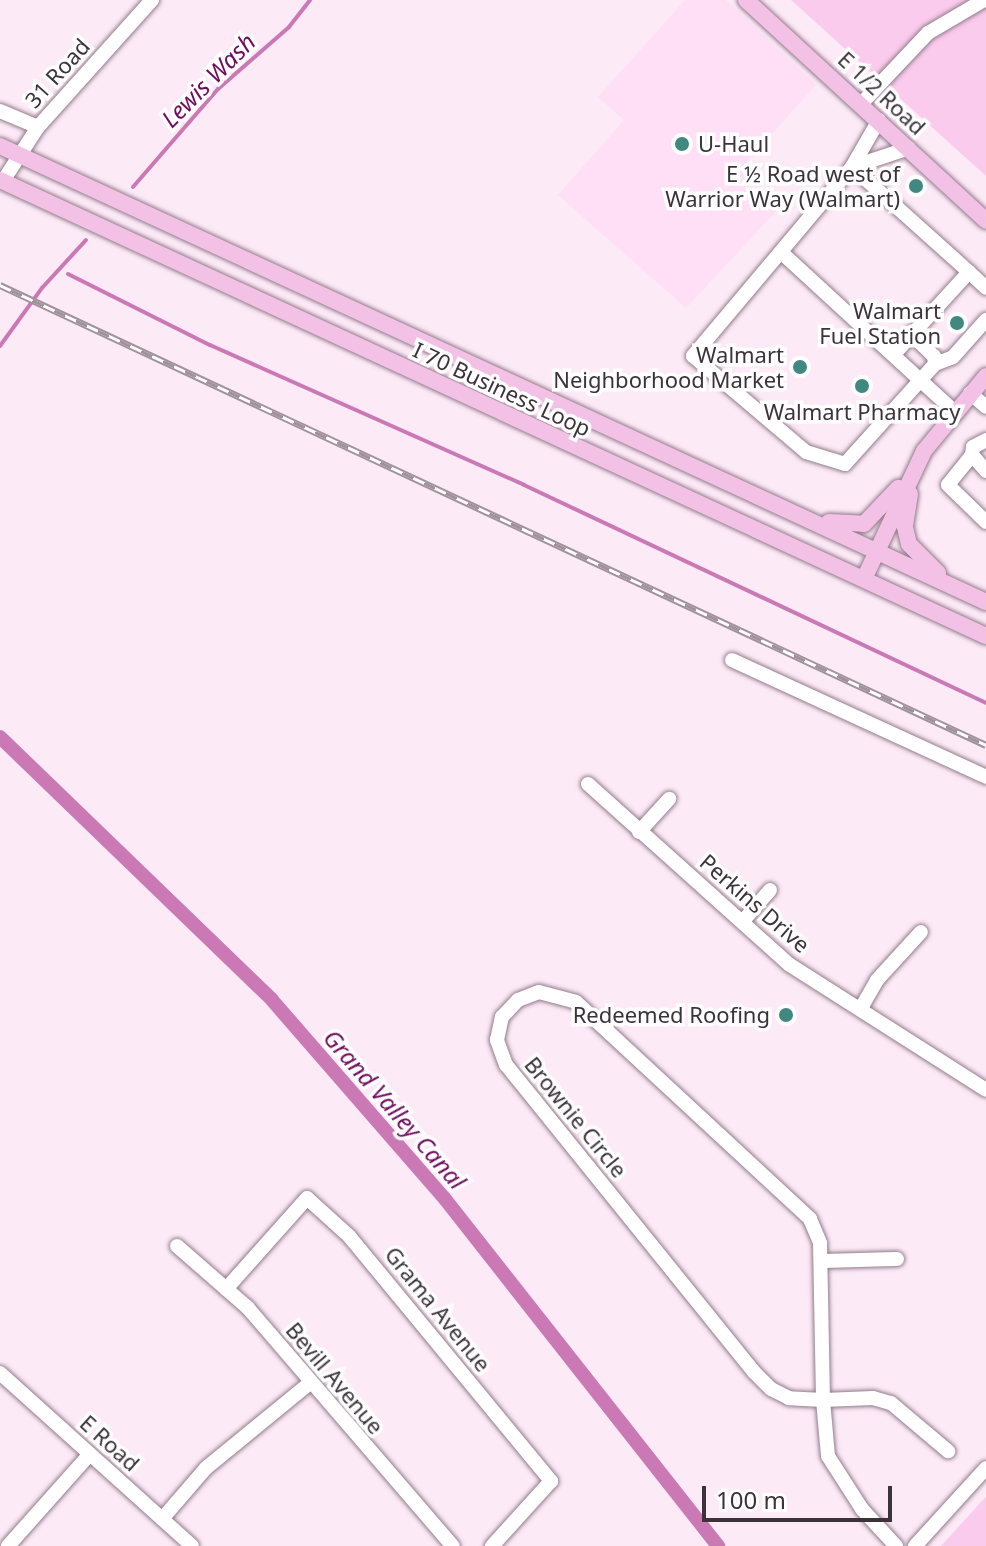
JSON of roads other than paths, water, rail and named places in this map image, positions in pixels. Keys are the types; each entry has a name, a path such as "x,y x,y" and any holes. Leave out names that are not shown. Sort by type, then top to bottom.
{"main road":[{"name":"E 1/2 Road","path":"746,0 986,221"},
{"name":"I 70 Business Loop","path":"0,146 986,601"},
{"name":"I 70 Business Loop","path":"2,180 986,636"},
{"path":"755,495 825,521 856,526 875,515 916,465 954,411 986,376"},
{"path":"864,579 916,465"},
{"path":"916,465 905,512 909,544 940,574 986,601"}],"street":[{"name":"31 Road","path":"2,180 38,127 152,0"},
{"path":"861,104 928,33 984,0"},
{"path":"0,111 38,127"},
{"path":"879,120 852,167 786,241 782,253 697,345 693,356 699,365 806,452 830,463 845,464 935,364 953,357 986,320"},
{"path":"852,167 909,148"},
{"path":"852,167 986,288"},
{"path":"782,253 895,353 954,411"},
{"path":"895,353 969,272"},
{"path":"911,334 934,356 935,364"},
{"path":"970,393 986,407"},
{"path":"986,440 973,447 972,455 948,485 986,522"},
{"path":"972,455 986,471"},
{"path":"732,660 986,777"},
{"name":"Perkins Drive","path":"588,784 790,965 986,1090"},
{"path":"639,832 669,799"},
{"path":"743,921 770,890"},
{"path":"861,1008 877,980 921,932"},
{"name":"Brownie Circle","path":"823,1400 789,1398 771,1389 523,1086 498,1051 498,1028 509,1008 539,992 576,1002 802,1208 816,1230 821,1261 823,1400 828,1456 862,1509 896,1546"},
{"name":"Grama Avenue","path":"226,1289 307,1198 349,1236 551,1481 492,1546"},
{"name":"Bevill Avenue","path":"177,1246 226,1289 453,1546"},
{"path":"821,1261 897,1259"},
{"name":"E Road","path":"0,1373 192,1546"},
{"path":"162,1519 206,1468 310,1383"},
{"path":"823,1400 873,1398 891,1403 948,1451"},
{"path":"8,1546 90,1454"},
{"path":"915,1546 986,1468"}],"waterway":[{"name":"Lewis Wash","path":"133,187 218,89 289,27 310,0"},
{"name":"Lewis Wash","path":"0,346 42,288 86,240"},
{"path":"68,274 210,345 524,485 986,703"},
{"name":"Grand Valley Canal","path":"0,737 272,1000 445,1199 718,1546"}],"railway":[{"path":"0,285 986,745"}],"place":[{"name":"U-Haul","path":"682,144"},
{"name":"E ½ Road west of Warrior Way (Walmart)","path":"916,186"},
{"name":"Walmart Fuel Station","path":"957,323"},
{"name":"Walmart Neighborhood Market","path":"800,367"},
{"name":"Walmart Pharmacy","path":"862,386"},
{"name":"Redeemed Roofing","path":"786,1015"}]}
